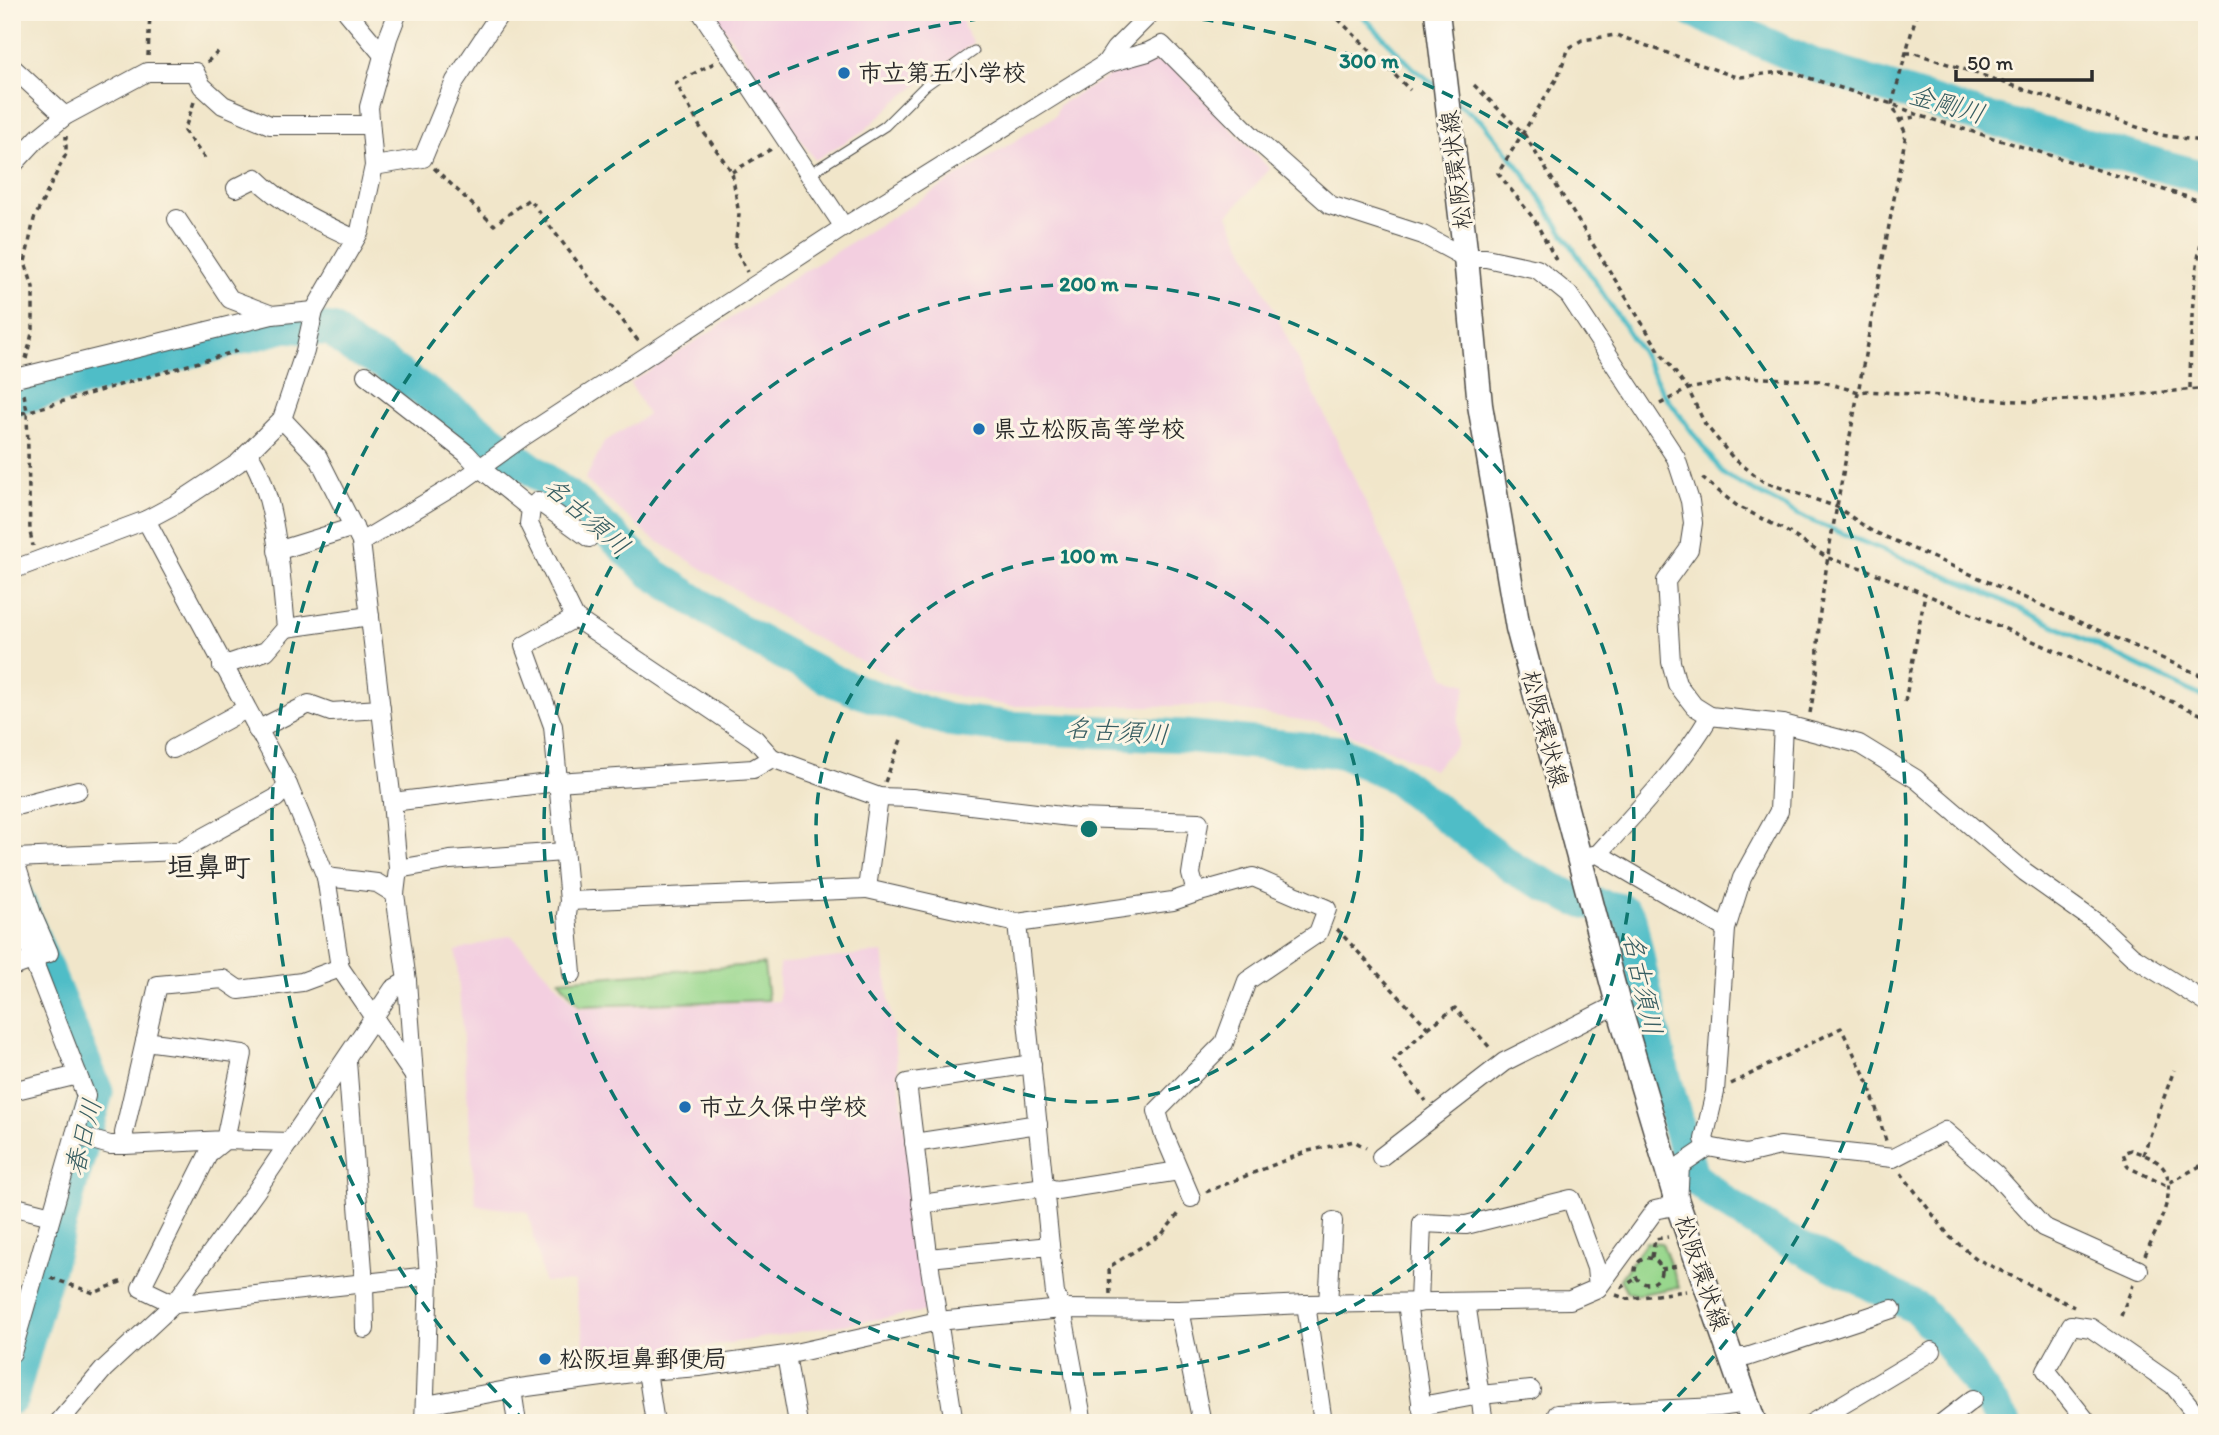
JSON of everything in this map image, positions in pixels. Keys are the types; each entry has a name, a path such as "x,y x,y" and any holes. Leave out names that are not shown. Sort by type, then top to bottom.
{"main road":[{"name":"松阪環状線","path":"1437,12 1480,405 1518,628 1587,862 1601,940 1618,1004 1678,1205 1751,1413"}],"street":[{"path":"347,12 383,55"},
{"path":"12,570 146,520 176,504 238,463 282,419 305,351 314,312 360,231 374,166 369,107 398,12"},
{"path":"374,166 423,158 455,81 501,12"},
{"path":"701,12 844,227"},
{"path":"1105,64 1115,49 1152,12"},
{"path":"277,551 357,534 480,468 523,437 844,227 1105,64 1148,52 1162,45 1252,136 1330,205 1423,234 1466,258 1486,258 1536,269 1569,295 1676,458 1690,501 1693,523 1689,549 1666,581 1671,662 1677,684 1694,706 1710,716 1783,724 1859,744 1916,779 2025,872 2097,923 2133,956 2207,1003"},
{"path":"12,67 65,116"},
{"path":"12,166 38,138 65,116 147,72 195,72 202,86 223,105 270,125 364,125"},
{"path":"236,188 256,178 272,194 302,214 355,239"},
{"path":"177,219 230,299 272,315"},
{"path":"17,378 272,315 314,312"},
{"path":"366,375 466,453 480,468 531,509"},
{"path":"282,419 318,457 357,534 370,616 398,869 395,894 407,981 429,1276 425,1414 512,1390 786,1355 938,1321 1062,1309 1179,1310 1306,1304 1570,1300 1598,1289 1655,1210 1678,1205 1680,1166 1708,1147 1746,1154 1780,1146 1893,1158 1945,1131 1995,1174 2043,1227 2138,1270"},
{"path":"248,453 256,464 272,516 286,628"},
{"path":"589,538 538,501 531,509 529,524 575,618 755,739 772,758 879,797 912,798 1078,818 1199,822 1191,874 1195,893"},
{"path":"146,520 288,785 326,877 340,968 414,1076"},
{"path":"222,666 266,651 286,628 370,616"},
{"path":"572,974 567,915 569,901 553,726 524,646 575,618"},
{"path":"257,730 310,704 331,712 381,709"},
{"path":"173,749 246,709"},
{"path":"1710,716 1694,743 1668,777 1587,862 1726,929"},
{"path":"1708,1147 1704,1139 1715,1092 1726,929 1742,878 1779,811 1783,724"},
{"path":"392,802 557,782 753,769 772,758"},
{"path":"12,967 49,953 32,914 14,855 180,851 276,798 288,785"},
{"path":"12,807 78,790"},
{"path":"867,889 879,797"},
{"path":"398,869 450,860 564,852"},
{"path":"326,877 377,883 395,894"},
{"path":"569,901 867,889 1017,923 1173,901 1254,877 1327,909 1318,933 1247,981 1224,1043 1157,1111 1191,1198"},
{"path":"12,1353 16,1329 86,1096 39,957 23,919"},
{"path":"1017,923 1055,1294 1062,1309 1083,1423"},
{"path":"125,1145 124,1133 158,985 223,979 239,990 302,982 340,968"},
{"path":"58,1423 104,1369 174,1304 347,1061 393,989 407,981"},
{"path":"1381,1157 1504,1062 1618,1004"},
{"path":"145,1041 243,1054 225,1140 209,1153 141,1288 174,1304 429,1276"},
{"path":"347,1061 365,1283 365,1329"},
{"path":"954,1423 921,1204 907,1083 1032,1064"},
{"path":"12,1091 78,1075"},
{"path":"914,1143 1038,1124"},
{"path":"75,1135 110,1145 225,1140 290,1142"},
{"path":"921,1204 1044,1186 1057,1190 1179,1171"},
{"path":"1531,1390 1480,1395 1422,1414 1413,1303 1422,1223 1466,1225 1571,1199 1597,1268 1598,1289"},
{"path":"12,1206 51,1216"},
{"path":"1328,1304 1333,1221"},
{"path":"929,1258 1050,1246"},
{"path":"1466,1302 1484,1423"},
{"path":"1306,1304 1323,1423"},
{"path":"1731,1357 1747,1357 1892,1309"},
{"path":"1179,1310 1202,1423"},
{"path":"2088,1423 2046,1370 2071,1325 2091,1328 2173,1385 2203,1423"},
{"path":"1812,1423 1932,1352"},
{"path":"786,1355 798,1423"},
{"path":"647,1371 655,1423"},
{"path":"512,1390 517,1423"},
{"path":"1942,1423 1973,1399"},
{"path":"1557,1414 1719,1407 1751,1413"}],"lane":[{"path":"809,174 885,126 925,86 974,51"}],"path":[{"path":"147,72 150,12"},
{"path":"1331,12 1410,90"},
{"path":"1808,729 1818,675 1819,619 1828,558 1906,134 1892,104 1917,12"},
{"path":"1569,295 1555,257 1534,219 1498,173 1557,78 1569,48 1582,40 1616,35 1736,77 1752,78 1781,71 1793,73 1892,104 1921,116 2207,203"},
{"path":"1906,53 1915,53 2161,135 2207,142"},
{"path":"729,54 677,83 700,127 732,172 739,215 736,247 754,286"},
{"path":"1474,85 1524,134 1662,355 1688,389 1706,424 1733,458 1764,482 1837,507 1870,530 2207,678"},
{"path":"17,378 33,329 33,287 25,262 34,219 66,155 65,116"},
{"path":"1900,120 1921,116"},
{"path":"732,172 786,140"},
{"path":"423,158 494,225 529,199 649,355"},
{"path":"2190,388 2195,276 2206,222"},
{"path":"12,416 237,351"},
{"path":"1645,412 1688,389 1746,377 1819,381 1858,392 2032,402 2207,388"},
{"path":"27,411 30,532 36,562"},
{"path":"1676,458 1736,505 1786,531 1828,558 1865,569 1925,594 2207,717"},
{"path":"1905,702 1925,594"},
{"path":"879,797 902,737"},
{"path":"1318,933 1336,929 1428,1028"},
{"path":"1436,1114 1394,1060 1428,1028 1455,1008 1504,1062"},
{"path":"1715,1092 1841,1028 1868,1082 1899,1172 1950,1237 1977,1259 2084,1311"},
{"path":"2143,1155 2174,1070"},
{"path":"1111,1310 1109,1268 1162,1234 1191,1198 1308,1151 1342,1143 1354,1141 1381,1157"},
{"path":"2121,1316 2170,1194 2170,1182 2158,1161 2131,1150 2123,1153 2128,1167 2165,1185 2170,1182 2202,1165 2207,1151"},
{"path":"1652,1257 1655,1239 1668,1236 1672,1246"},
{"path":"1661,1269 1680,1265 1676,1256"},
{"path":"1645,1257 1658,1261 1661,1269 1658,1280 1651,1283 1642,1283 1635,1272 1637,1263 1645,1257"},
{"path":"35,1272 94,1293 123,1281 141,1288"},
{"path":"1637,1278 1612,1293 1627,1299 1686,1292"},
{"path":"1651,1283 1653,1295"}],"shaded area":[{"name":"市立第五小学校","path":"713,12 965,12 962,16 964,27 973,43 894,103 865,130 815,160"},
{"name":"県立松阪高等学校","path":"1153,61 1172,67 1270,169 1228,215 1340,447 1446,678 1467,684 1458,719 1457,745 1433,770 1398,753 1319,723 1212,706 1010,706 913,688 806,633 649,536 585,480 604,442 648,415 630,383 1055,116 1059,105 1111,75"},
{"name":"市立久保中学校","path":"511,935 579,1008 779,1001 779,964 883,952 928,1311 588,1366 574,1282 544,1282 528,1212 476,1205 456,951"}],"green space":[{"path":"764,964 768,1000 580,1006 559,980"},
{"path":"1646,1242 1662,1243 1679,1287 1636,1295 1627,1292 1620,1279"}],"waterway":[{"path":"1359,12 1413,68 1438,87"},
{"name":"金剛川","path":"1694,12 1817,66 1982,117 2207,178"},
{"path":"1456,102 1483,122 1523,172 1642,353 1662,391 1724,475 1807,519 1983,591 2207,699"},
{"name":"名古須川","path":"12,400 286,326 332,330 353,348 383,363 464,419 577,503 652,573 746,634 834,681 948,720 1006,727 1185,736 1341,752 1390,774 1516,870 1576,900 1622,910 1630,918 1658,1052 1692,1176 1722,1200 1771,1232 1918,1309 1945,1338 2005,1423"},
{"name":"春日川","path":"12,885 97,1092 12,1398"}],"place":[{"name":"市立第五小学校","path":"844,73"},
{"name":"県立松阪高等学校","path":"979,429"},
{"name":"市立久保中学校","path":"685,1107"},
{"name":"松阪垣鼻郵便局","path":"545,1359"}],"district":[{"name":"垣鼻町","path":"209,866"}]}
